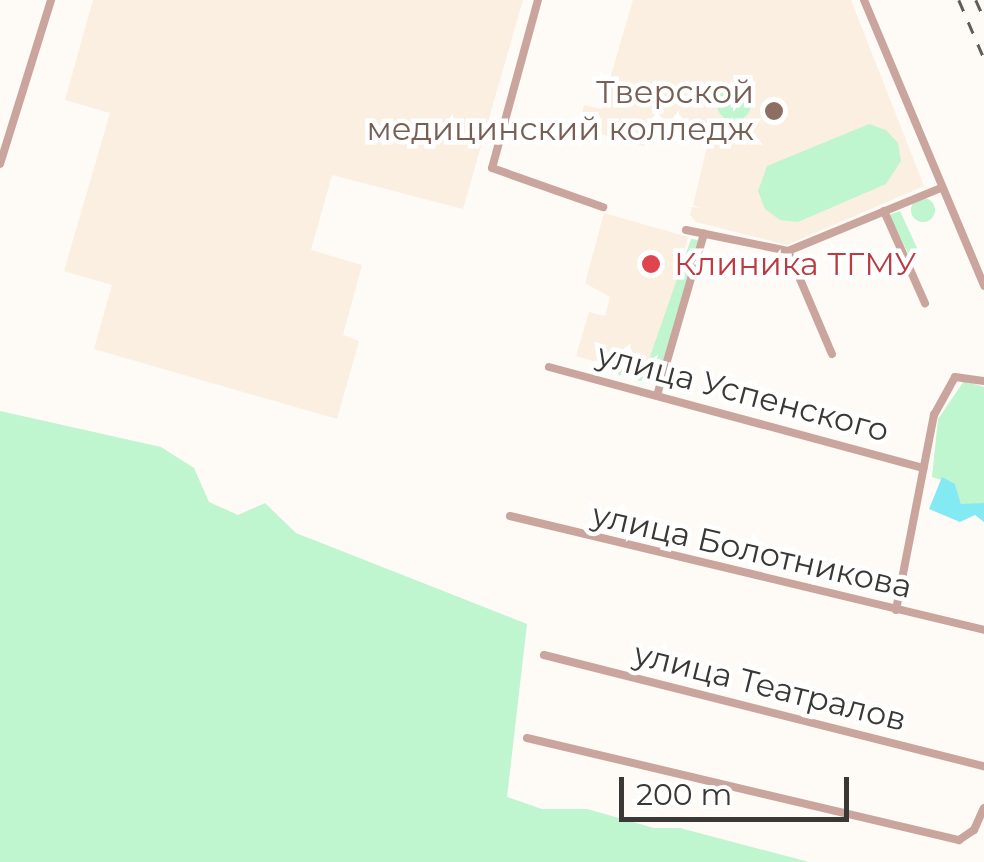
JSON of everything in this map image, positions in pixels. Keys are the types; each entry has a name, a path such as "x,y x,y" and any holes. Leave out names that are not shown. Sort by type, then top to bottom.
{"street":[{"path":"1,160 51,0"},
{"path":"538,0 492,168 603,207"},
{"path":"864,0 984,286"},
{"path":"686,230 788,251 941,188"},
{"path":"884,211 925,303"},
{"path":"658,392 704,234"},
{"path":"788,251 832,354"},
{"name":"улица Успенского","path":"548,367 658,392 924,468"},
{"path":"896,610 934,415 954,377 984,380"},
{"name":"улица Болотникова","path":"510,516 984,630"},
{"name":"улица Театралов","path":"544,655 984,766"},
{"path":"527,738 959,840 974,830 984,808"}],"shaded area":[{"path":"93,0 523,0 463,209 332,175 311,250 362,265 343,335 359,341 337,419 94,349 112,285 64,271 110,113 65,100"},
{"name":"Тверской медицинский колледж","path":"633,0 851,0 924,186 787,245 696,222 690,215 692,207 700,208 693,205 709,139 651,123 644,146 578,128 584,105 601,109"},
{"path":"604,213 688,237 651,378 576,356 589,312 605,316 610,297 585,283"}],"green space":[{"path":"734,87 746,92 751,104 746,116 734,121 722,116 717,104 722,92"},
{"path":"869,124 886,130 898,143 901,161 886,184 798,222 780,220 765,209 758,191 767,166"},
{"path":"923,198 932,201 932,219 923,222 914,219 911,210 914,201"},
{"path":"900,211 918,250 910,257 889,215"},
{"path":"691,239 698,240 656,385 618,375 620,369 646,368"},
{"path":"964,381 984,387 984,503 972,505 961,504 955,484 932,477 938,419"},
{"path":"0,411 161,447 194,468 209,502 238,515 265,503 296,533 527,624 507,797 542,809 587,809 654,828 680,828 809,862 0,862"}],"water":[{"path":"942,477 955,484 961,504 984,503 984,522 975,515 960,522 929,509"}],"railway":[{"path":"959,0 984,58"},
{"path":"976,0 984,18"}],"place":[{"name":"Тверской медицинский колледж","path":"774,111"},
{"name":"Клиника ТГМУ","path":"651,264"}]}
